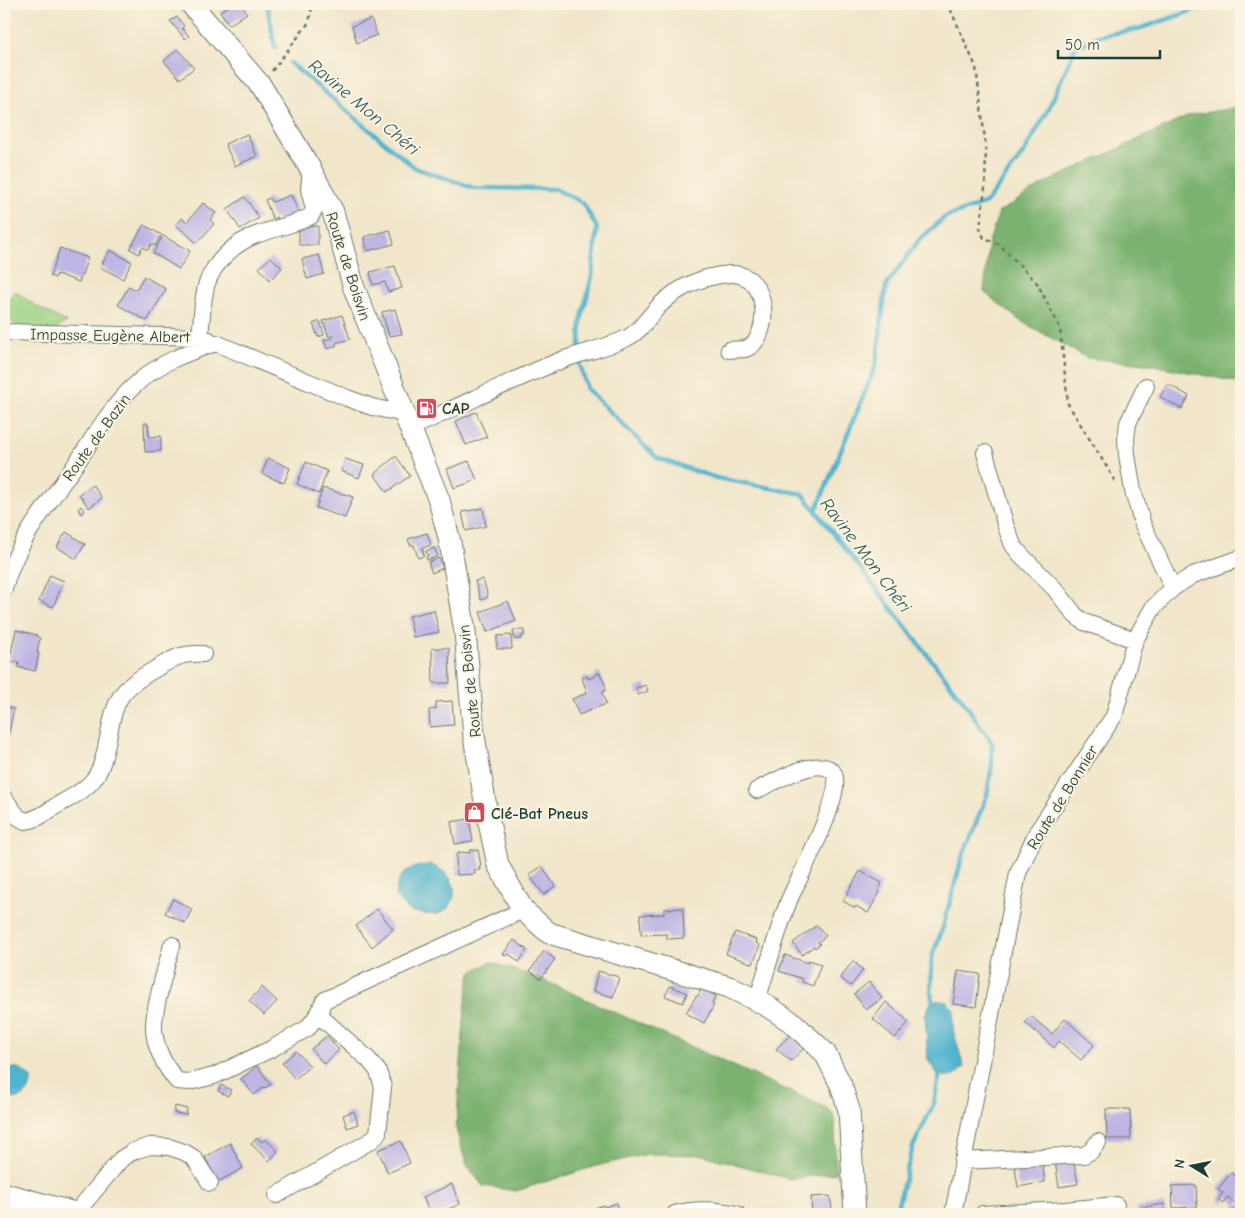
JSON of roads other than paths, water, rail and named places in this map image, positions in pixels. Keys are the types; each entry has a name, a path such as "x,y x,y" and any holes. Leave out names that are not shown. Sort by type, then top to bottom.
{"main road":[{"name":"Route de Boisvin","path":"191,4 260,86 334,212 354,288 439,500 450,542 465,632 474,736 498,865 523,910 549,933 729,987 757,1001 793,1023 825,1054 841,1084 849,1110 856,1214"}],"street":[{"path":"200,337 206,290 214,268 239,243 254,235 311,216 314,210 309,189 311,170"},
{"path":"216,343 347,398 408,421 563,360 629,338 677,290 692,283 719,275 732,274 746,277 757,287 763,302 764,318 762,328 752,345 745,349 729,350"},
{"name":"Impasse Eugène Albert","path":"4,332 200,337 216,343"},
{"name":"Route de Bazin","path":"4,590 21,543 113,408 136,384 168,361 216,343"},
{"path":"1146,386 1128,423 1127,455 1133,491 1143,526 1173,588"},
{"path":"985,453 1006,527 1013,545 1020,554 1055,589 1075,615 1084,622 1135,640"},
{"name":"Route de Bonnier","path":"953,1214 1018,873 1022,862 1037,832 1114,716 1135,640 1153,608 1173,588 1193,575 1241,558"},
{"path":"4,798 18,817 26,821 37,818 76,794 90,783 101,767 114,709 120,696 128,687 141,677 181,654 203,654"},
{"path":"757,790 810,766 822,766 831,770 836,776 833,800 813,851 796,881 787,904 757,1001"},
{"path":"277,1195 372,1140 378,1133 383,1087 378,1070 322,1018 321,1004 325,1000 523,910"},
{"path":"172,945 154,1024 160,1052 169,1073 177,1081 189,1082 214,1076 271,1049 308,1028 320,1011"},
{"path":"962,1161 1084,1155 1091,1151 1098,1142"},
{"path":"4,1191 82,1211 121,1159 134,1151 150,1146 169,1147 194,1158 210,1183"},
{"path":"4,1202 44,1214"},
{"path":"983,1214 1065,1210 1116,1205"},
{"path":"675,1214 686,1211 717,1210 737,1214"}],"water":[{"path":"430,864 443,871 449,877 454,888 453,900 447,909 436,914 409,911 395,896 399,881 409,869"},
{"path":"932,1000 947,1002 954,1009 953,1030 964,1067 954,1076 939,1076 928,1060 925,1015"},
{"path":"19,1068 31,1078 31,1084 27,1093 14,1099 4,1096 4,1071"}],"waterway":[{"name":"Ravine Mon Chéri","path":"267,4 275,48"},
{"path":"816,511 876,365 886,286 919,240 945,217 986,203 1025,151 1049,108 1075,48 1098,36 1138,29 1209,4"},
{"path":"1232,4 1241,7"},
{"name":"Ravine Mon Chéri","path":"290,63 415,168 474,188 555,189 583,203 597,228 592,276 581,321 579,362 587,389 657,458 716,478 803,494 964,702 992,743 992,765 987,795 962,858 943,927 932,957 931,992 933,1005"},
{"name":"Ravine Mon Chéri","path":"899,1214 898,1204 913,1147 934,1103 940,1072"}],"place":[{"name":"CAP","path":"426,408"},
{"name":"Clé-Bat Pneus","path":"475,813"}]}
